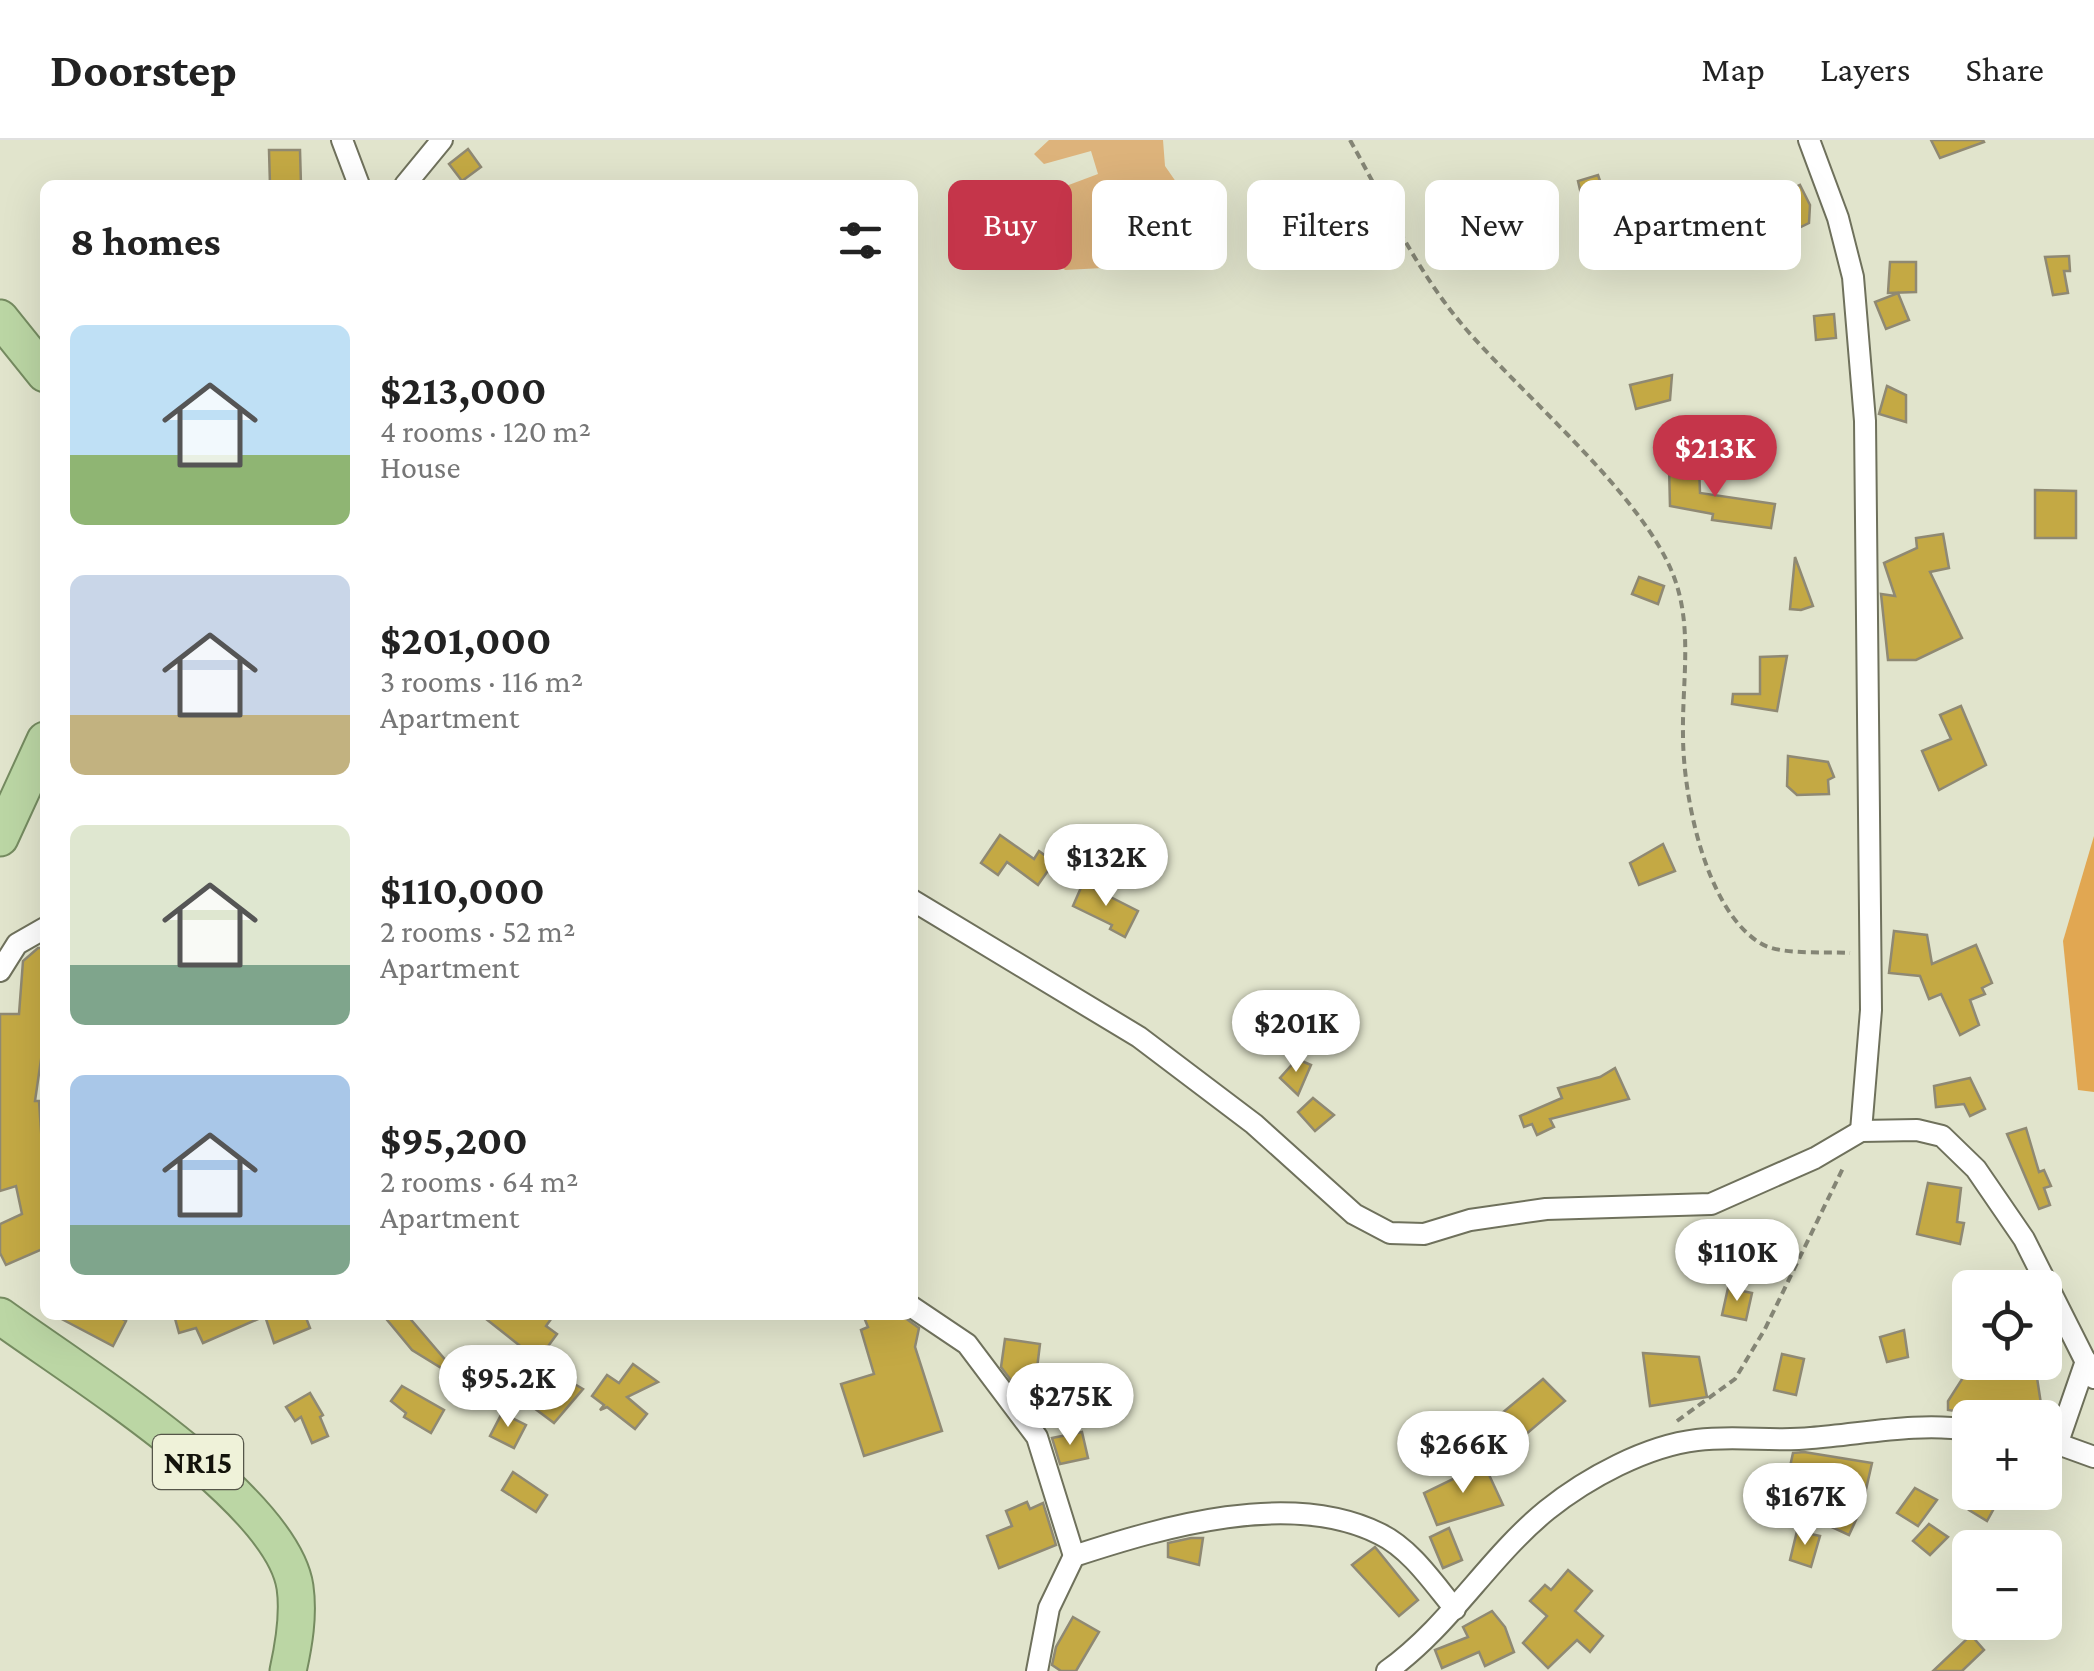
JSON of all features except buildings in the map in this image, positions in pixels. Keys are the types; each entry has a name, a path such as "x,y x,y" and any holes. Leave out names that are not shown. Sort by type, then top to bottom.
{"highway":[{"path":"0,318 40,368"},
{"path":"0,838 40,751"},
{"name":"NR15","path":"0,1316 210,1470 256,1512 283,1554 295,1585 296,1634 288,1671"}],"street":[{"path":"342,140 357,180"},
{"path":"409,180 442,140"},
{"path":"1809,140 1838,218 1853,278 1865,421 1871,1010 1861,1131"},
{"path":"918,904 1139,1037 1254,1124 1354,1214 1390,1233 1424,1234 1470,1220 1546,1209 1711,1204 1816,1158 1861,1131 1917,1130 1952,1142 2024,1239 2090,1370 2062,1422"},
{"path":"0,971 17,944 40,931"},
{"path":"918,1311 967,1344 1037,1437 1074,1556 1049,1608 1037,1671"},
{"path":"1386,1671 1431,1636 1545,1512 1614,1469 1672,1444 1700,1439 1806,1439 1917,1427 1952,1429"},
{"path":"2062,1445 2094,1458"},
{"path":"1074,1556 1196,1522 1261,1513 1331,1519 1381,1534 1410,1557 1455,1609"}],"path":[{"path":"1350,140 1421,267 1459,321 1631,509 1666,557 1686,626 1682,739 1690,804 1705,861 1721,895 1744,929 1763,945 1870,955"},
{"path":"1674,1424 1734,1379 1765,1329 1861,1131"}],"shaded area":[{"path":"1049,140 1163,140 1165,166 1175,180 1092,180 1092,269 1072,270 1072,184 1098,174 1091,151 1044,164 1034,154"},
{"path":"2094,836 2094,1092 2078,1090 2063,941"}]}
